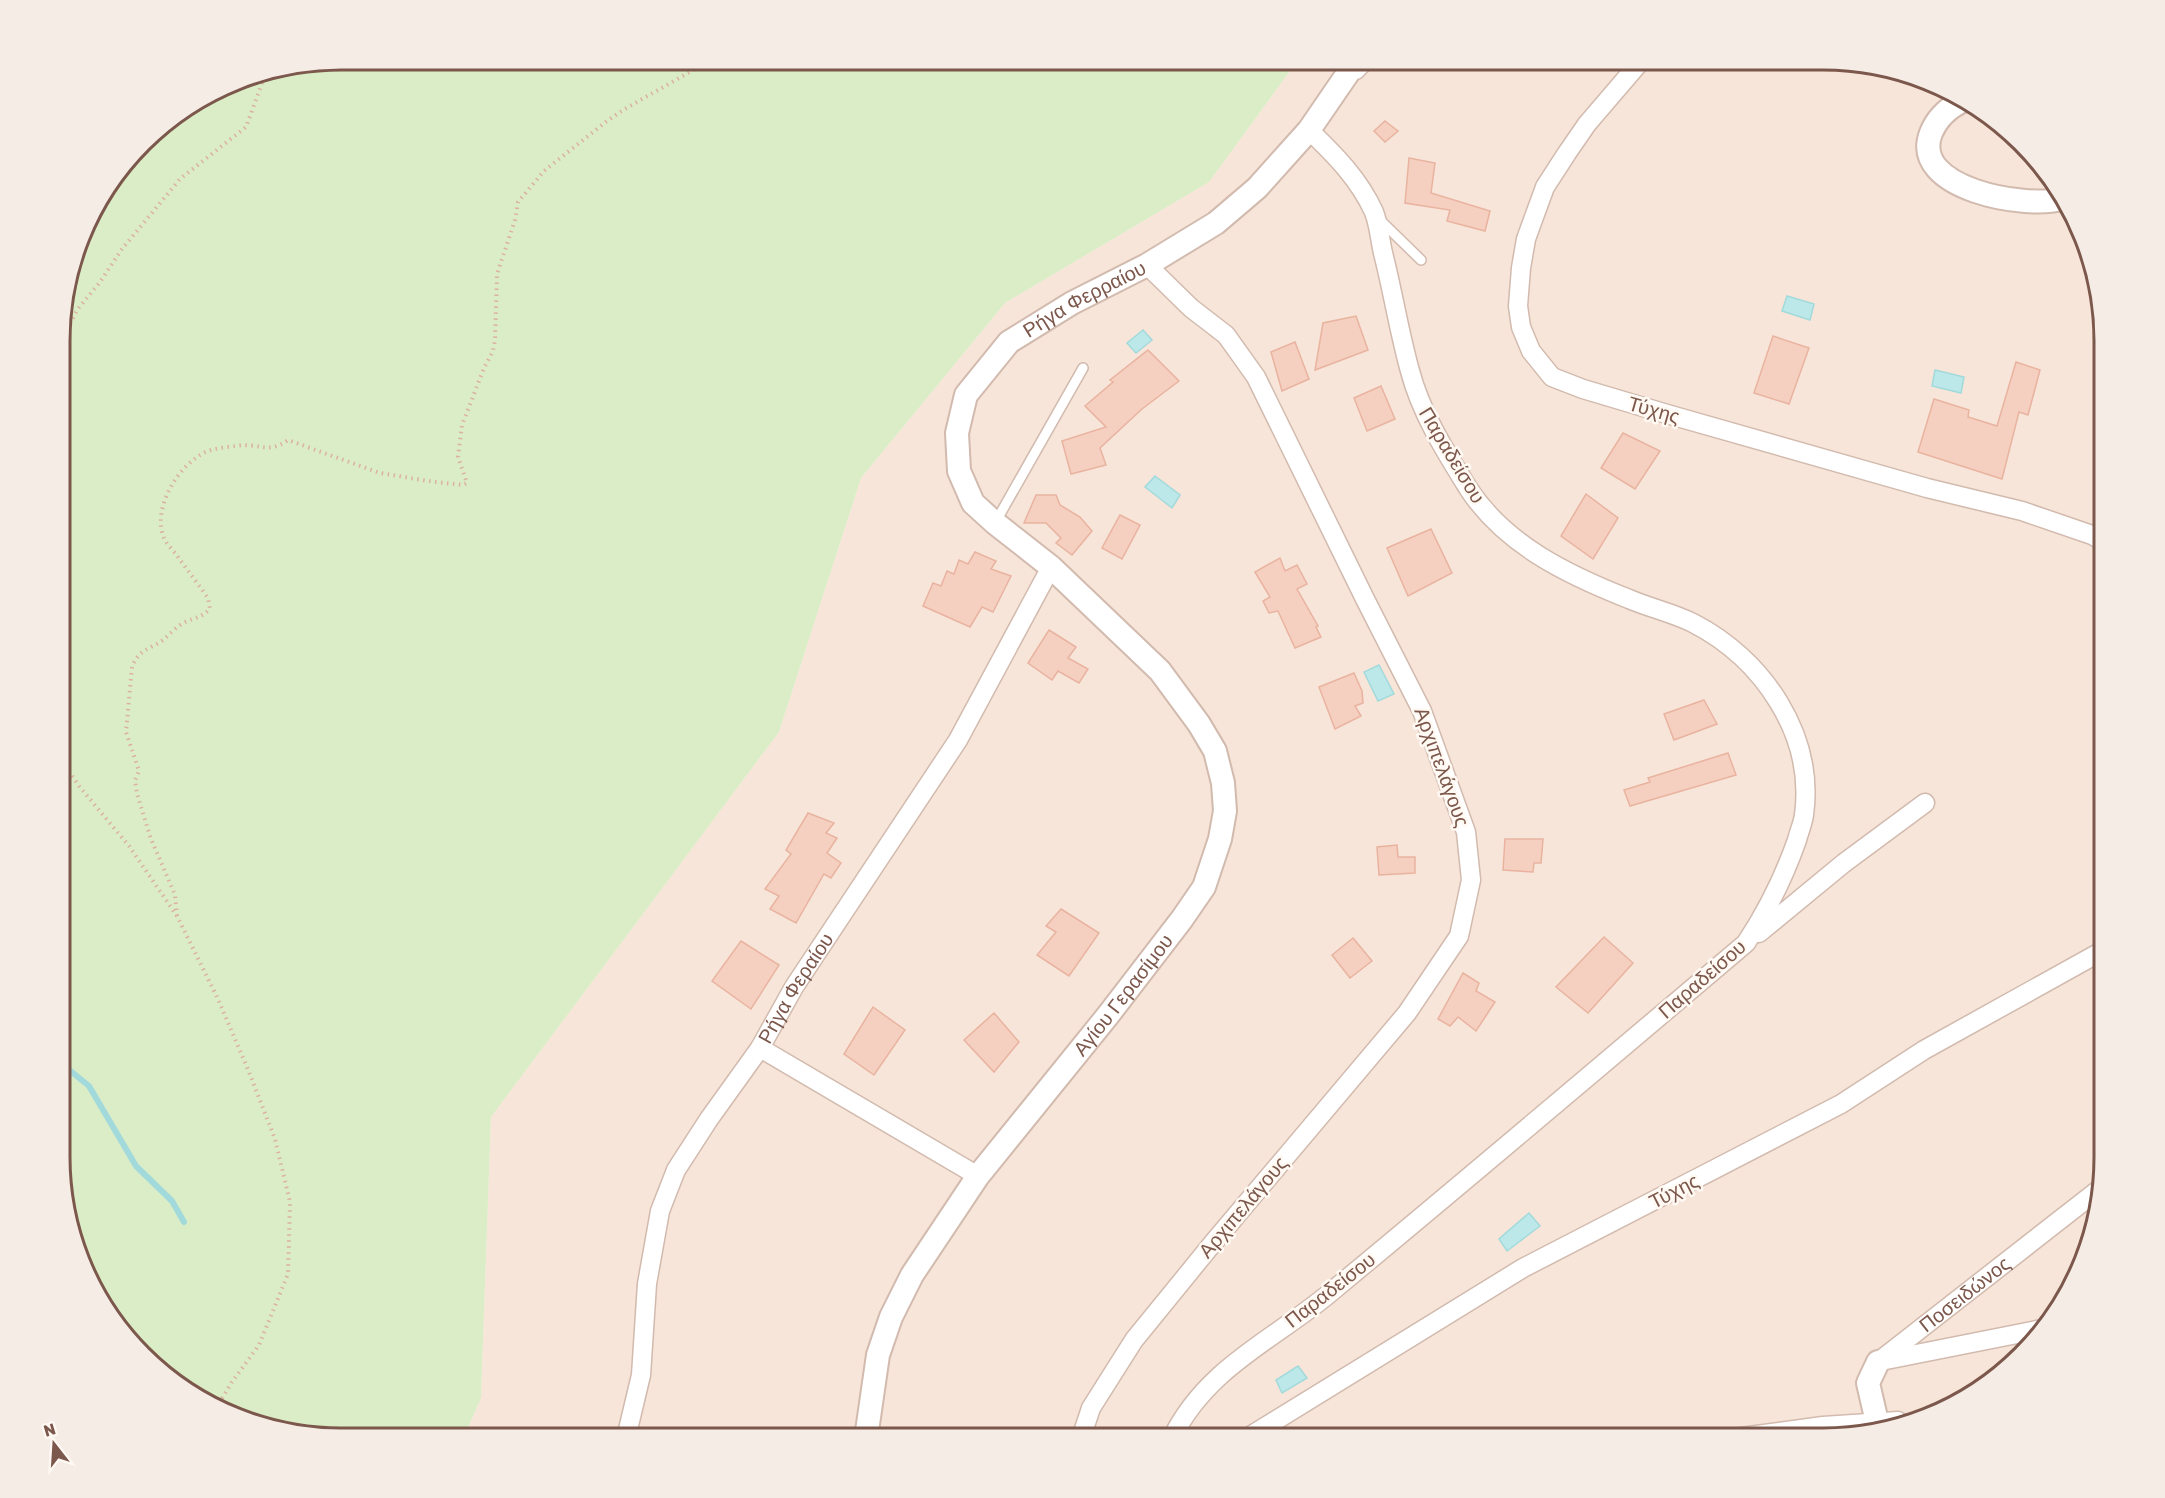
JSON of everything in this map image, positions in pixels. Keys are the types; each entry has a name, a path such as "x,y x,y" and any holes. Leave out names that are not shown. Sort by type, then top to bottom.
{"street":[{"name":"Ρήγα Φερραίου","path":"1051,567 973,503 958,471 957,433 966,395 1009,342 1072,303 1148,265 1216,223 1257,188 1309,130 1350,70"},
{"name":"Τύχης","path":"1633,70 1587,124 1545,187 1526,239 1518,306 1521,327 1532,351 1552,377 1583,389 1927,488 2022,511 2094,536"},
{"path":"1955,105 1935,124 1927,144 1932,164 1941,174 1982,193 2057,204"},
{"name":"Παραδείσου","path":"1178,1428 1192,1405 1209,1384 1249,1350 1337,1287 1746,943 1766,912 1790,859 1804,818 1806,790 1803,761 1794,730 1780,703 1757,671 1726,644 1693,623 1574,576 1541,558 1511,536 1475,498 1448,455 1420,403 1409,370 1374,214 1359,185 1343,162 1309,130"},
{"name":"Αρχιπελάγους","path":"1084,1428 1091,1408 1134,1340 1407,1013 1459,936 1471,880 1466,832 1422,711 1257,377 1226,335 1191,308 1148,265"},
{"name":"Ρήγα Φεραίου","path":"628,1428 641,1375 647,1284 660,1211 676,1170 759,1048 794,987 958,740 1051,567"},
{"name":"Αγίου Γερασίμου","path":"867,1428 878,1355 891,1317 912,1275 978,1176 1109,1014 1182,919 1204,887 1220,840 1225,811 1223,783 1215,751 1199,724 1160,671 1051,567"},
{"path":"1746,943 1844,863 1925,803"},
{"name":"Τύχης","path":"1263,1428 1524,1268 1841,1104 1924,1050 2094,956"},
{"path":"759,1048 978,1176"},
{"name":"Ποσειδώνος","path":"1878,1362 2091,1195"},
{"path":"1886,1420 1868,1383 1878,1362 2030,1331"},
{"path":"1809,1428 1877,1422"}],"lane":[{"path":"1322,109 1362,70"},
{"path":"1374,214 1421,260"},
{"path":"995,523 1083,368"}],"path":[{"path":"177,916 175,895 151,839 137,794 135,780 139,771 126,732 132,667 135,659 145,648 161,641 183,623 202,617 210,609 208,598 164,538 162,522 164,501 174,483 197,457 209,451 245,444 273,448 288,440 380,473 428,481 467,483 459,457 462,425 493,351 497,274 515,220 518,202 544,171 607,121 693,70"},
{"path":"71,320 76,310 100,282 122,249 180,179 246,127 262,83"},
{"path":"70,773 129,846 177,916 217,997 247,1067 275,1140 291,1202 288,1274 259,1345 221,1400"}],"shaded area":[{"path":"1291,70 1823,70 1876,76 1910,85 1943,98 1974,116 2002,138 2027,163 2049,191 2067,222 2080,255 2089,289 2094,324 2094,1174 2089,1209 2080,1243 2058,1292 2049,1307 2015,1348 1974,1382 1943,1400 1910,1413 1876,1422 1841,1427 468,1428 481,1398 491,1117 779,732 861,478 1005,303 1209,182"}],"green space":[{"path":"1291,70 1209,182 1005,303 861,478 779,732 491,1117 481,1398 468,1428 324,1427 289,1422 238,1407 191,1382 150,1348 116,1307 98,1276 85,1243 73,1192 70,1156 70,342 73,306 85,255 98,222 116,191 150,150 191,116 206,107 255,85 289,76 324,71"}],"water":[{"path":"1787,296 1814,304 1810,320 1782,311"},
{"path":"1143,330 1152,340 1136,353 1127,343"},
{"path":"1935,370 1964,377 1961,393 1932,386"},
{"path":"1155,476 1180,495 1172,508 1145,487"},
{"path":"1379,665 1394,694 1378,701 1364,672"},
{"path":"1529,1213 1540,1226 1507,1251 1499,1239"},
{"path":"1298,1366 1307,1378 1282,1393 1276,1380"}],"building":[{"path":"1385,121 1398,131 1385,142 1374,131"},
{"path":"1409,158 1435,163 1431,193 1490,211 1485,231 1447,221 1450,210 1405,203"},
{"path":"1356,316 1368,350 1315,370 1323,323"},
{"path":"1773,336 1809,348 1789,404 1754,393"},
{"path":"1295,342 1309,379 1282,391 1271,352"},
{"path":"1148,350 1179,381 1142,409 1100,448 1106,465 1071,474 1062,441 1106,427 1085,406 1113,382 1110,380"},
{"path":"2016,362 2040,370 2028,415 2019,412 2002,479 1918,452 1934,399 1969,410 1968,417 1997,426"},
{"path":"1381,386 1395,419 1367,431 1354,398"},
{"path":"1623,433 1660,451 1635,489 1601,468"},
{"path":"1586,494 1618,518 1593,559 1561,536"},
{"path":"1036,495 1056,495 1060,505 1080,517 1092,531 1072,555 1056,543 1061,538 1046,523 1024,523"},
{"path":"1120,515 1140,525 1122,559 1102,548"},
{"path":"1431,529 1452,573 1408,596 1387,548"},
{"path":"975,552 996,561 991,569 1011,576 993,612 982,607 970,627 923,606 933,583 941,586 947,571 954,574 959,560 968,564"},
{"path":"1280,558 1285,571 1297,565 1307,584 1297,589 1318,626 1316,627 1321,637 1295,648 1278,611 1269,613 1263,601 1270,597 1255,572"},
{"path":"1049,630 1076,647 1068,658 1088,669 1079,683 1058,671 1052,680 1028,663"},
{"path":"1354,673 1362,691 1363,703 1355,706 1361,716 1335,729 1319,687"},
{"path":"1704,700 1717,724 1674,740 1664,714"},
{"path":"1728,753 1736,775 1630,806 1624,790 1650,782 1648,778"},
{"path":"808,813 834,823 826,833 837,838 827,853 841,863 831,878 824,874 796,923 770,909 779,896 765,889 791,854 786,850"},
{"path":"1505,839 1543,839 1541,863 1534,863 1533,872 1503,870"},
{"path":"1397,845 1398,857 1415,857 1415,873 1379,875 1377,847"},
{"path":"1061,909 1099,933 1069,976 1037,955 1056,932 1046,926"},
{"path":"1604,937 1633,963 1588,1013 1556,987"},
{"path":"1353,938 1372,961 1350,978 1332,955"},
{"path":"741,941 779,965 751,1009 712,981"},
{"path":"1463,973 1479,983 1476,991 1495,1002 1476,1031 1458,1017 1450,1026 1438,1019"},
{"path":"873,1007 905,1030 874,1075 844,1054"},
{"path":"994,1013 1019,1042 994,1072 964,1040"}],"waterway":[{"path":"70,1071 89,1086 136,1166 172,1201 184,1222"}]}
